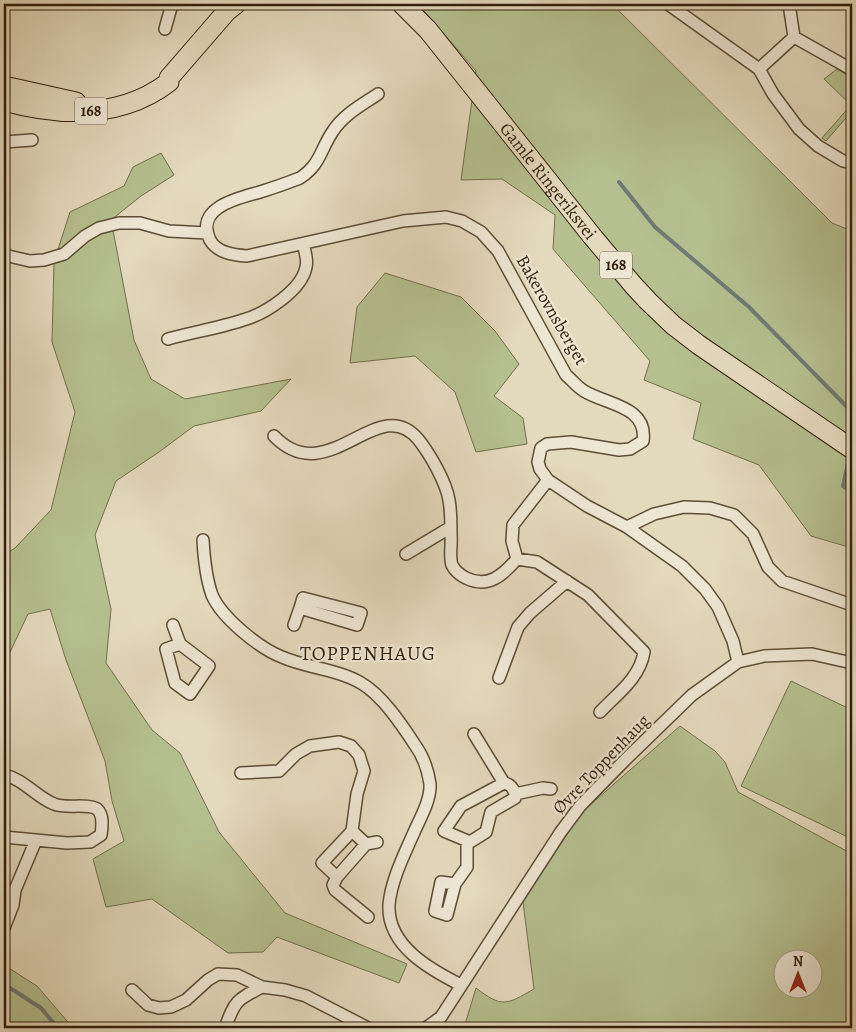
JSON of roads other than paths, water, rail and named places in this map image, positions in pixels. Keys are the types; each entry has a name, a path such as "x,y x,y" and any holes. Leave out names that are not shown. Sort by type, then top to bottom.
{"main road":[{"name":"168","path":"4,101 58,111 77,112 101,110 127,104 151,95 169,82 169,78 227,11 236,4"},
{"name":"Gamle Ringeriksvei","path":"402,4 428,30 592,236 648,301 673,325 699,345 852,450"},
{"name":"168","path":"4,86 71,101 96,102 127,96 146,88 164,77 169,78"}],"street":[{"path":"165,29 172,4"},
{"path":"668,4 758,69 773,94 799,129 818,146 843,161 852,164"},
{"path":"789,4 794,37"},
{"path":"758,69 780,52 794,37"},
{"path":"794,37 849,68"},
{"path":"4,255 30,261 44,260 64,254 85,236 99,228 119,223 140,223 169,231 207,233 208,222 213,211 220,206 233,199 300,178 309,172 318,162 332,131 345,116 378,94"},
{"path":"4,142 32,140"},
{"name":"Bakerovnsberget","path":"207,233 212,244 233,255 247,256 403,221 428,218 446,217 462,220 481,232 498,251 566,375 583,391 629,411 639,418 644,433 643,441 630,449 619,450 571,442 547,444 541,448 538,462 540,469 548,480"},
{"path":"168,338 245,320 278,302 297,285 304,274 307,264 303,244"},
{"path":"274,436 284,446 298,453 324,453 376,428 392,426 407,429 419,440 438,472 449,499 452,565 459,575 472,581 488,582 507,570 517,559"},
{"path":"517,559 512,541 513,525 548,480 588,506 627,527 682,566 705,589 718,607 733,641 738,662"},
{"path":"627,527 654,514 684,507 710,508 734,515 752,534 768,567 782,581 852,605"},
{"path":"406,554 451,527"},
{"path":"203,540 204,555 213,597 219,607 247,636 282,658 349,677 363,684 378,696 418,748 430,784 429,794 394,883 389,906 392,923 400,941 415,956 434,971 461,984"},
{"path":"517,559 537,562 588,595 644,652 637,674 600,712"},
{"path":"499,678 518,626 567,581"},
{"path":"294,625 303,598 361,613 357,625 300,608"},
{"path":"173,625 180,644"},
{"name":"Øvre Toppenhaug","path":"426,1028 442,1023 461,984 560,833 580,806 692,696 738,662 764,656 804,654 834,658 852,663"},
{"path":"474,734 504,782 514,789 515,798 491,812 486,832 470,842 444,831 461,806 504,782"},
{"path":"241,773 279,771 296,754 310,746 339,742 351,746 359,755 364,771 357,794 352,831 322,863 337,876"},
{"path":"4,775 21,781 54,804 77,807 85,806 96,809 100,814 103,824 101,835 90,842 66,843 4,837"},
{"path":"515,794 543,788 551,789"},
{"path":"352,831 371,843 337,876 333,885 335,890 368,917"},
{"path":"4,928 14,905 15,890 36,840"},
{"path":"455,884 467,867 467,841"},
{"path":"132,990 148,1005 159,1008 171,1007 186,1000 208,980 218,974 237,975 262,987 286,990 306,996 368,1028"},
{"path":"225,1028 236,1002 243,996 262,987"}],"waterway":[{"path":"619,182 655,227 749,307 852,412"},
{"path":"848,463 843,486 852,492"},
{"path":"4,984 41,1008 58,1028"}],"district":[{"name":"TOPPENHAUG","path":"368,653"}]}
